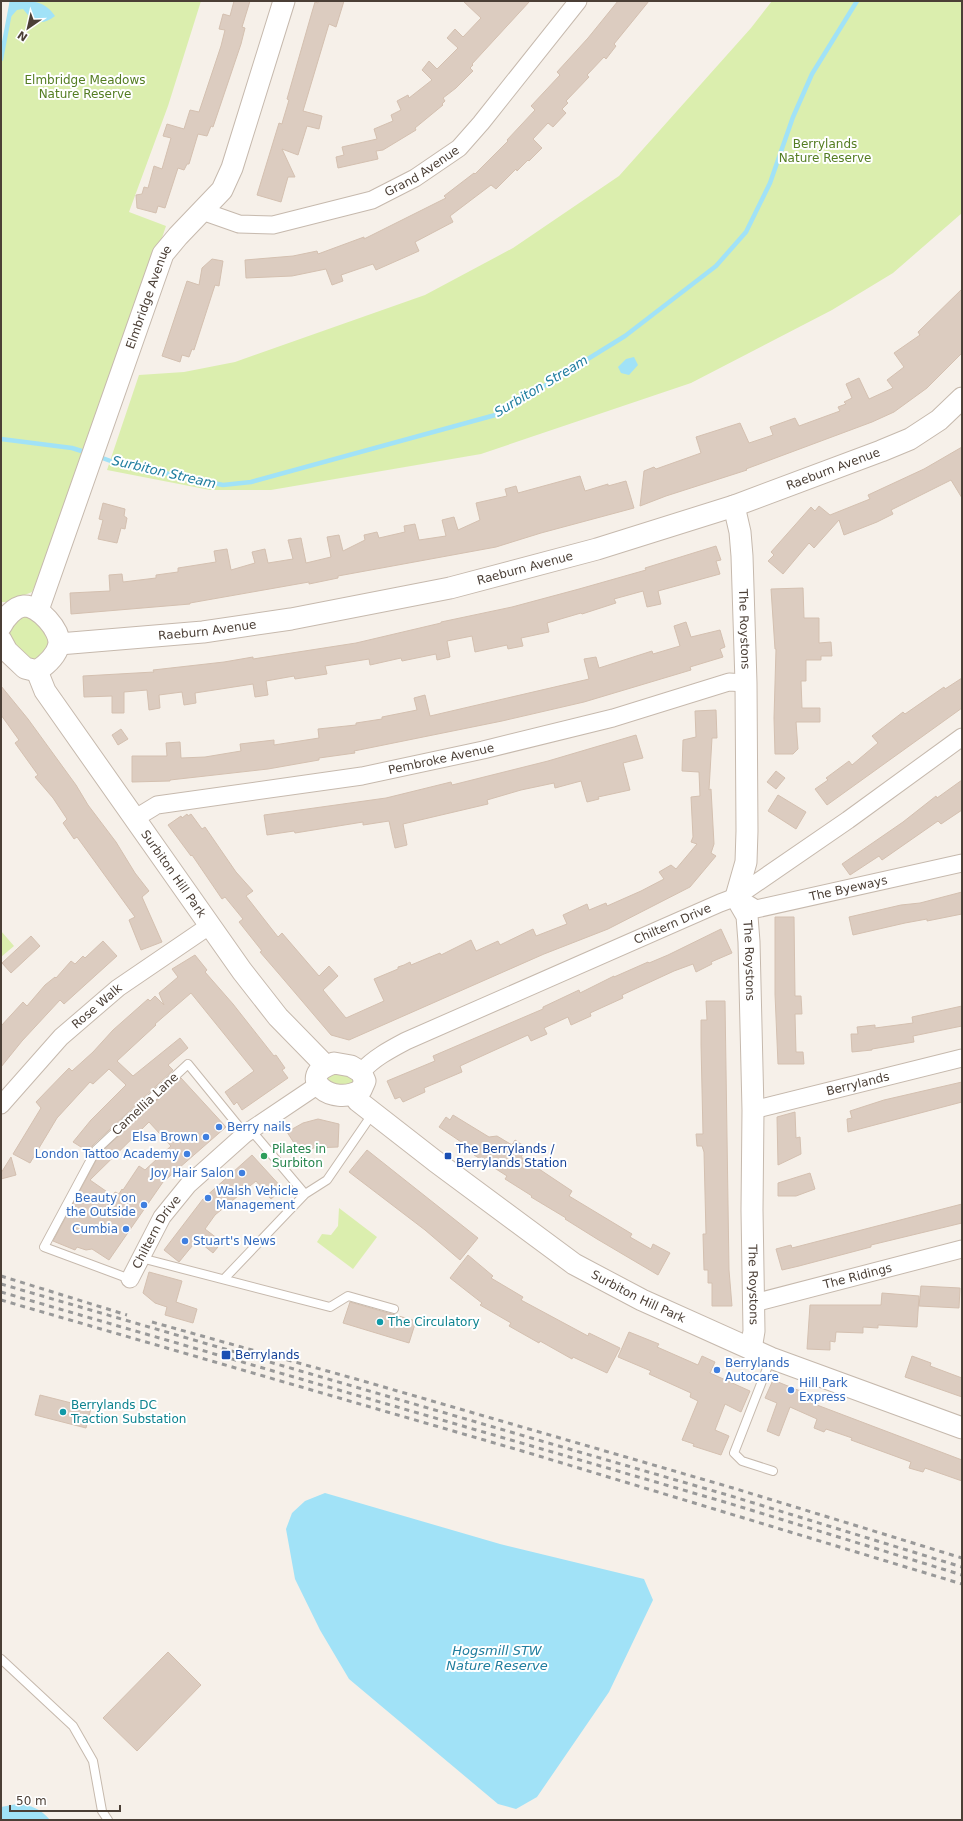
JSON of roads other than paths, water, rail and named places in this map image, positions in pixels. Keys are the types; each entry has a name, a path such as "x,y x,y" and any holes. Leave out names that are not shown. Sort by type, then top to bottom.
{"street":[{"name":"Elmbridge Avenue","path":"38,610 163,254 222,190 232,168 284,1"},
{"name":"Grand Avenue","path":"202,211 239,224 273,225 372,200 415,178 459,148 481,123 578,1"},
{"name":"Raeburn Avenue","path":"59,644 203,632 291,619 450,588 597,550 734,506 910,439 939,420 962,398"},
{"name":"The Roystons","path":"734,506 740,532 746,683 746,862 736,897 747,916 753,1110 752,1210 754,1331 751,1349"},
{"path":"1,626 12,611 24,606 38,610 51,623 58,637 59,644 52,658 37,671 25,668 7,651 1,640"},
{"name":"Surbiton Hill Park","path":"37,671 45,691 209,926 278,1017 321,1061 321,1076 330,1094 348,1096 354,1095 358,1101 434,1161 574,1264 642,1300 771,1358 962,1428"},
{"name":"Pembroke Avenue","path":"134,819 157,805 362,776 483,750 613,718 729,682 746,683"},
{"name":"Chiltern Drive","path":"361,1072 372,1061 388,1050 406,1041 736,897 848,820 962,737"},
{"name":"The Byeways","path":"736,897 756,909 962,863"},
{"name":"Rose Walk","path":"1,1105 61,1037 118,988 209,926"},
{"name":"Berrylands","path":"753,1110 962,1058"},
{"path":"321,1076 334,1063 344,1064 361,1072 365,1081 361,1090 354,1095"},
{"name":"Chiltern Drive","path":"130,1279 162,1217 188,1185 248,1132 312,1089 321,1076"},
{"name":"The Ridings","path":"754,1303 962,1249"}],"lane":[{"name":"Camellia Lane","path":"130,1279 44,1247 96,1150 188,1064 248,1132"},
{"path":"224,1279 305,1194 327,1180 373,1112"},
{"path":"248,1132 305,1194"},
{"path":"141,1258 330,1307 348,1296 394,1309"},
{"path":"771,1358 734,1453 742,1461 773,1471"},
{"path":"1,1658 73,1726 93,1761 102,1812 108,1820"}],"water":[{"path":"12,1 37,2 47,7 55,16 46,21 38,22 30,17 23,9 17,10 8,20"},
{"path":"634,357 638,365 629,375 621,373 618,367 626,359"},
{"name":"Hogsmill STW Nature Reserve","path":"325,1493 500,1544 644,1579 653,1600 609,1692 537,1797 516,1809 498,1804 349,1679 320,1630 295,1579 286,1529 292,1513 305,1501"},
{"path":"17,1804 35,1808 50,1820 1,1820 1,1807"}],"waterway":[{"path":"1,59 12,1"},
{"name":"Surbiton Stream","path":"97,456 116,463 223,485 251,482 499,414 625,336 716,266 746,232 770,183 793,117 812,74 857,1"},
{"name":"Surbiton Stream","path":"1,439 72,448 88,453"}],"railway":[{"path":"1,1276 127,1315"},
{"path":"1,1284 731,1496 962,1567"},
{"path":"1,1292 728,1503 962,1575"},
{"path":"1,1300 529,1453 962,1584"},
{"path":"152,1322 363,1381 733,1488 962,1558"}],"place":[{"name":"Berry nails","path":"219,1127"},
{"name":"Elsa Brown","path":"206,1137"},
{"name":"London Tattoo Academy","path":"187,1154"},
{"name":"Pilates in Surbiton","path":"264,1156"},
{"name":"The Berrylands / Berrylands Station","path":"448,1156"},
{"name":"Joy Hair Salon","path":"242,1173"},
{"name":"Walsh Vehicle Management","path":"208,1198"},
{"name":"Beauty on the Outside","path":"144,1205"},
{"name":"Cumbia","path":"126,1229"},
{"name":"Stuart's News","path":"185,1241"},
{"name":"The Circulatory","path":"380,1322"},
{"name":"Berrylands","path":"226,1355"},
{"name":"Berrylands Autocare","path":"717,1370"},
{"name":"Hill Park Express","path":"791,1390"},
{"name":"Berrylands DC Traction Substation","path":"63,1412"}],"park label":[{"name":"Elmbridge Meadows Nature Reserve","path":"85,87"},
{"name":"Berrylands Nature Reserve","path":"825,151"}]}
